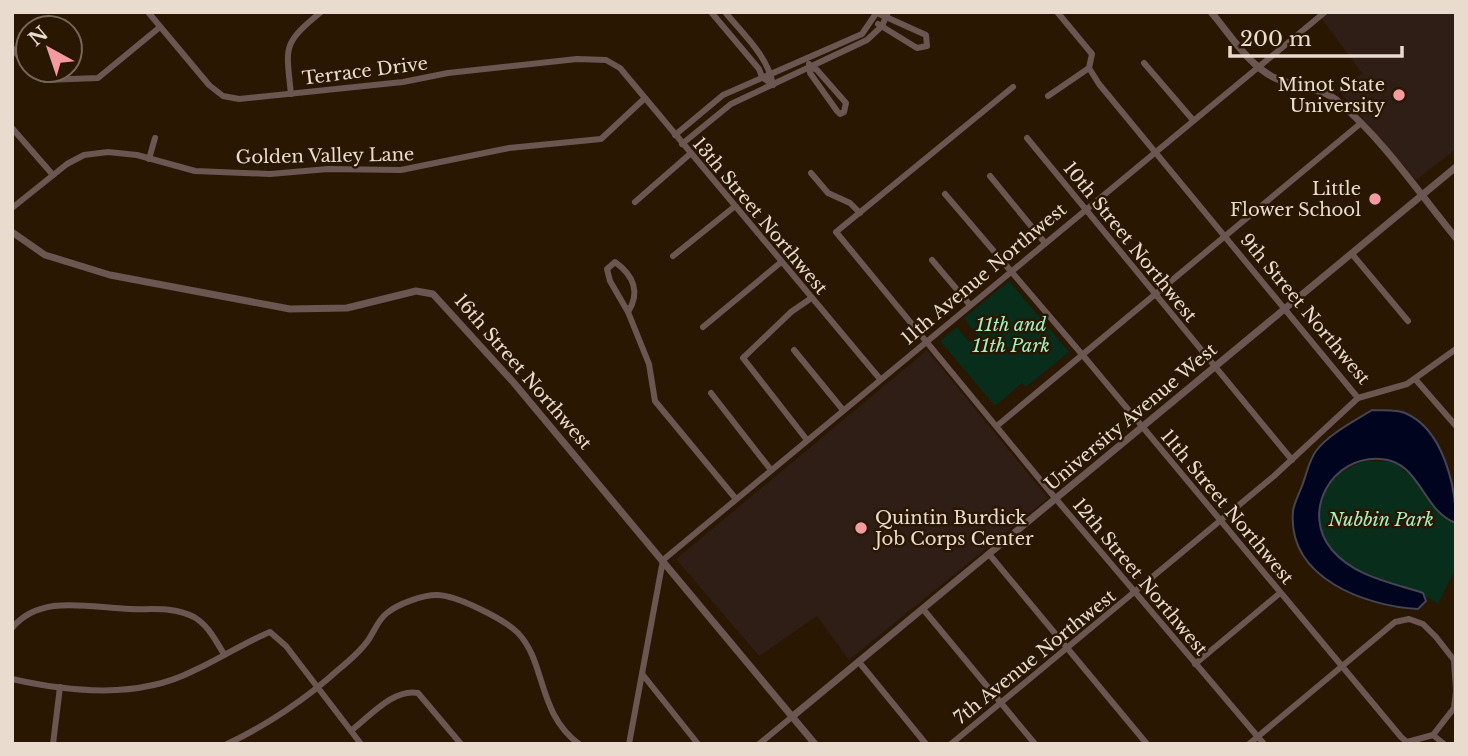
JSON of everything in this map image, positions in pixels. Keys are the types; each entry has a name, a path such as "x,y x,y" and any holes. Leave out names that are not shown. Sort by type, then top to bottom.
{"street":[{"name":"Terrace Drive","path":"148,12 209,85 223,96 239,99 577,59 607,60 620,68"},
{"path":"291,94 287,51 290,41 321,12"},
{"path":"710,12 759,69 762,77 773,85"},
{"path":"725,12 757,50 771,73 773,85"},
{"path":"675,135 723,95 862,34 874,21 877,12 926,35 927,46 917,48 874,21"},
{"path":"1211,12 1259,68 1277,79 1328,95 1361,123 1456,238"},
{"name":"11th Avenue Northwest","path":"663,560 1325,12"},
{"name":"9th Street Northwest","path":"1058,13 1091,54 1089,68 1358,398 1416,380"},
{"path":"682,144 731,104 861,43 882,26 887,15"},
{"path":"84,79 98,78 160,27"},
{"path":"806,59 810,73 837,111 840,114 844,112 845,103 817,70 810,66"},
{"path":"1144,63 1193,120"},
{"name":"13th Street Northwest","path":"620,68 810,299 880,379"},
{"path":"1048,96 1089,68"},
{"path":"811,173 828,193 850,203 860,213 1013,87"},
{"name":"Golden Valley Lane","path":"12,208 67,164 84,155 108,152 195,171 245,173 328,169 401,170 509,148 601,139 645,98"},
{"path":"998,425 1361,123"},
{"path":"12,128 53,175"},
{"path":"149,159 155,138"},
{"name":"10th Street Northwest","path":"1027,138 1292,460"},
{"path":"635,202 690,153"},
{"name":"University Avenue West","path":"793,716 1456,167"},
{"path":"990,176 1045,243"},
{"name":"11th Street Northwest","path":"945,194 1401,737 1408,742 1433,735"},
{"path":"673,256 734,207"},
{"name":"12th Street Northwest","path":"860,213 836,232 998,425 1056,499 1264,744"},
{"name":"16th Street Northwest","path":"12,233 45,255 110,275 290,309 347,308 426,291 441,301 514,383 815,744"},
{"path":"1352,254 1408,321"},
{"path":"932,260 970,305"},
{"path":"628,312 635,301 636,292 627,270 615,262 607,269 610,281 628,312 649,363 655,401 736,499"},
{"path":"703,327 780,262"},
{"path":"807,440 743,358 791,312 810,299"},
{"path":"1456,349 1416,380 1456,426"},
{"path":"794,350 843,410"},
{"path":"711,393 771,470"},
{"name":"7th Avenue Northwest","path":"951,744 1292,460 1358,398"},
{"path":"989,554 1146,744"},
{"path":"629,744 663,560"},
{"path":"1195,664 1280,593"},
{"path":"227,744 318,687 368,642 387,613 399,606 436,595 454,598 517,632 532,658 546,701 567,735 579,744"},
{"path":"12,628 22,616 69,604 178,611 207,626 224,654"},
{"path":"923,609 1035,744"},
{"path":"1249,744 1383,631 1409,619 1423,624 1454,660 1454,708 1433,735 1444,744"},
{"path":"12,679 60,687 125,690 191,673 270,632 318,687 361,744"},
{"path":"859,662 926,744"},
{"path":"643,675 698,744"},
{"path":"53,744 60,687"},
{"path":"352,730 396,696 407,691 418,693 461,744"},
{"path":"760,744 793,716"}],"shaded area":[{"name":"Minot State University","path":"1328,12 1456,12 1456,149 1416,180 1340,92 1362,73 1322,19"},
{"name":"Quintin Burdick Job Corps Center","path":"927,350 1048,498 849,660 817,616 759,656 676,559"}],"green space":[{"name":"11th and 11th Park","path":"1009,281 1069,352 1026,387 1022,383 995,406 940,341 957,327 969,342 977,336 964,318"},
{"name":"Nubbin Park","path":"1363,461 1394,462 1419,483 1456,523 1456,567 1438,604 1425,596 1364,572 1337,554 1326,541 1321,528 1318,504 1336,475"}],"water":[{"path":"1372,410 1405,413 1429,432 1438,445 1450,476 1456,523 1436,509 1405,468 1381,459 1364,460 1348,466 1336,476 1326,489 1319,519 1323,535 1332,550 1352,567 1375,578 1423,593 1426,601 1418,609 1375,602 1333,584 1316,571 1303,554 1294,534 1293,511 1314,455 1334,434"}],"place":[{"name":"Minot State University","path":"1399,95"},
{"name":"Little Flower School","path":"1375,199"},
{"name":"Quintin Burdick Job Corps Center","path":"861,528"}]}
